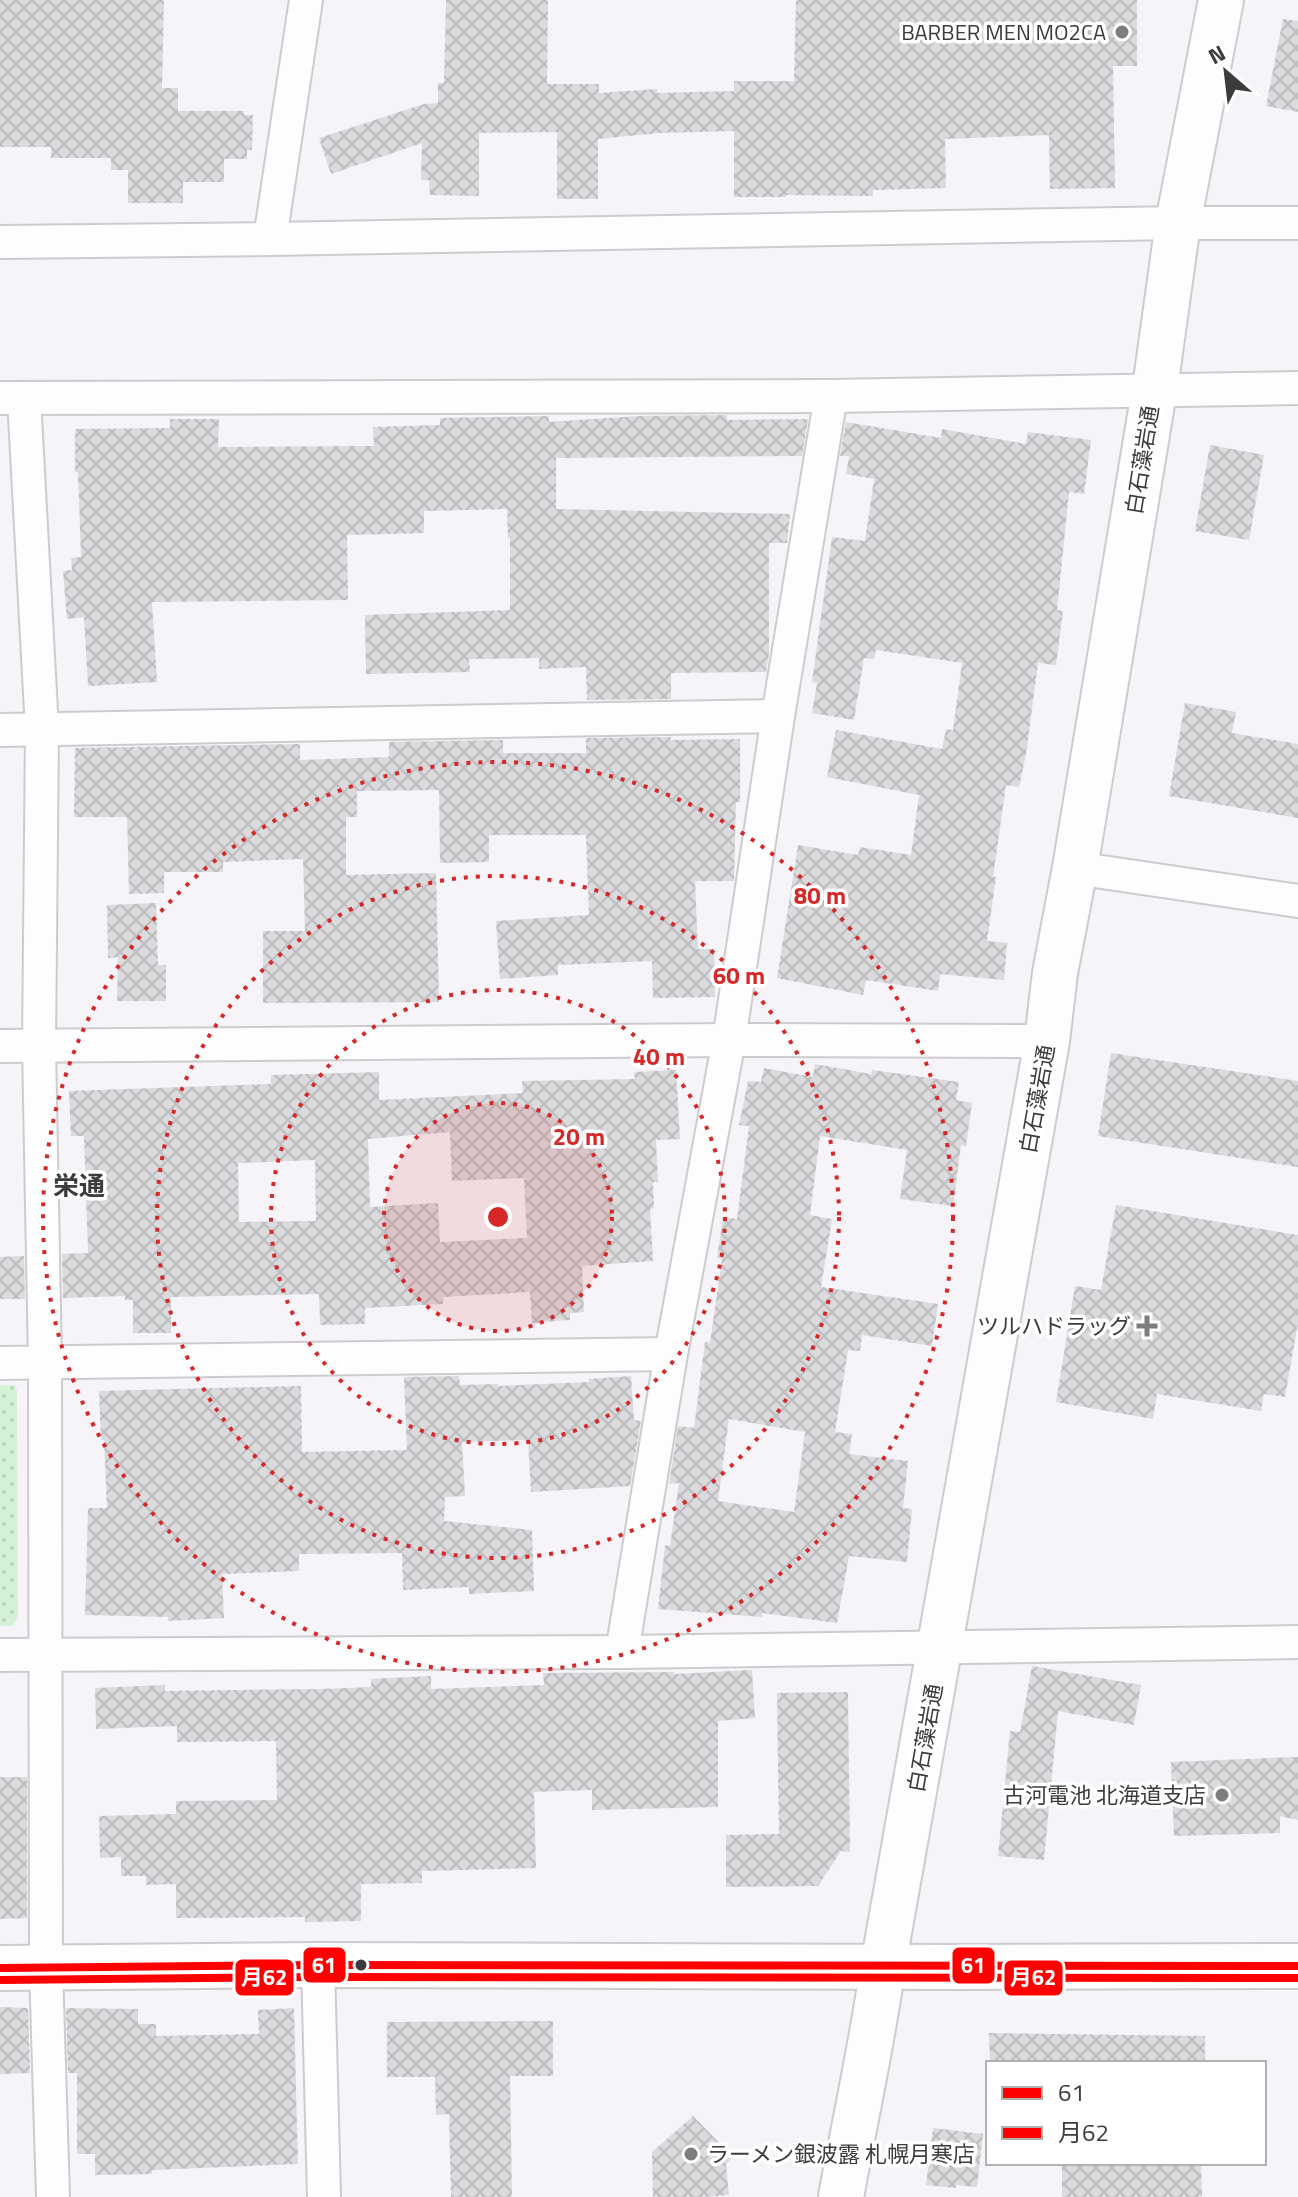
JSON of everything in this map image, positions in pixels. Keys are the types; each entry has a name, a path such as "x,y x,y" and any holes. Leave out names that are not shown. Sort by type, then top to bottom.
{"main road":[{"name":"白石藻岩通","path":"842,2190 872,2041 1047,1041 1055,973 1155,382 1178,223 1221,0"},
{"path":"0,1968 318,1965 1298,1966"}],"street":[{"path":"270,239 306,0"},
{"path":"0,242 1298,223"},
{"path":"53,2197 46,1968 45,1363 39,1046 42,730 12,398 831,396 1155,382 1298,388"},
{"path":"622,1652 671,1354 729,1040 831,396"},
{"path":"0,730 778,716"},
{"path":"1075,868 1298,901"},
{"path":"0,1046 729,1040 1047,1041"},
{"path":"0,1363 671,1354"},
{"path":"0,1655 622,1652 1298,1642"},
{"path":"318,1965 324,2197"}],"green space":[{"path":"0,1385 15,1385 17,1391 18,1618 12,1626 0,1626"}],"building":[{"path":"0,0 164,0 162,88 178,88 178,111 244,111 244,115 253,115 252,150 247,150 247,159 224,159 224,182 183,182 183,203 128,203 128,170 111,170 111,158 51,158 51,147 0,147"},
{"path":"446,0 548,0 547,84 599,84 599,93 657,89 657,93 734,91 734,81 794,81 796,0 1137,0 1137,66 1113,66 1115,188 1050,189 1049,135 945,139 946,188 873,190 873,196 734,197 734,131 659,133 598,139 598,199 557,199 557,132 479,133 479,196 430,195 429,180 421,180 422,143 331,174 319,138 424,104 438,103 438,83 444,83"},
{"path":"1283,19 1298,21 1298,112 1266,106"},
{"path":"727,415 727,420 808,419 802,456 556,458 556,509 790,514 787,543 769,543 769,654 766,672 671,673 671,699 587,700 586,667 539,669 539,658 469,659 470,672 366,674 365,615 510,610 507,509 424,511 424,533 347,535 348,600 152,602 157,682 88,686 84,617 67,619 63,571 72,570 71,558 81,557 75,429 170,428 170,419 219,419 218,447 374,446 373,427 440,425 440,418 549,416 549,422 639,416"},
{"path":"846,422 941,438 942,429 1026,444 1028,432 1091,440 1084,494 1069,492 1057,610 1063,611 1056,665 1038,663 1019,787 1006,785 987,941 1007,943 1004,980 940,974 938,991 866,980 863,995 777,978 798,845 858,855 860,847 911,855 919,795 827,777 836,730 942,749 946,729 953,730 962,663 876,650 874,659 864,658 854,720 812,713 817,683 812,682 832,537 865,541 874,479 846,474 849,456 840,456"},
{"path":"1210,445 1264,455 1249,540 1195,531"},
{"path":"1185,703 1236,712 1232,733 1298,744 1298,818 1169,796"},
{"path":"671,737 670,740 740,739 740,802 736,802 734,881 695,881 698,949 714,949 715,997 653,998 652,961 558,965 558,975 500,979 496,921 589,915 586,835 489,835 489,862 440,863 439,790 357,791 357,817 346,817 346,875 436,873 439,1002 263,1003 263,931 305,931 303,859 223,862 223,872 164,872 164,893 129,894 127,817 74,817 75,748 300,744 300,760 389,757 389,742 503,740 503,753 586,753 586,738"},
{"path":"156,903 158,965 166,965 166,1001 117,1001 118,957 108,958 107,905"},
{"path":"1111,1053 1298,1081 1298,1167 1098,1136"},
{"path":"815,1064 871,1074 872,1070 959,1082 956,1100 972,1103 966,1146 961,1145 953,1206 900,1199 907,1150 820,1136 810,1215 832,1219 821,1287 938,1304 932,1346 862,1335 860,1351 848,1350 835,1432 852,1434 849,1454 908,1461 903,1508 912,1509 907,1562 849,1556 837,1623 762,1613 762,1617 658,1609 665,1545 670,1546 679,1483 669,1484 678,1426 694,1428 705,1342 710,1343 722,1259 717,1258 723,1217 737,1219 749,1126 739,1125 748,1081 761,1082 764,1068 813,1077","holes":["729,1419 805,1432 794,1512 718,1501"]},
{"path":"676,1070 680,1139 656,1140 658,1182 653,1182 654,1208 650,1209 653,1261 582,1266 584,1312 570,1313 570,1320 532,1323 530,1292 443,1297 443,1304 365,1308 365,1324 320,1325 319,1294 171,1297 171,1333 133,1333 133,1300 125,1300 125,1296 63,1298 62,1254 88,1253 84,1136 71,1136 69,1091 271,1084 271,1075 379,1072 379,1100 523,1093 522,1081 635,1079 634,1072","holes":["450,1132 452,1181 524,1178 527,1238 440,1242 438,1203 370,1207 368,1139","315,1160 316,1221 239,1222 238,1163"]},
{"path":"1116,1205 1298,1235 1298,1323 1285,1397 1264,1394 1261,1411 1157,1394 1153,1419 1056,1402 1075,1286 1101,1290"},
{"path":"24,1256 25,1299 0,1299 0,1257"},
{"path":"459,1376 460,1385 498,1386 589,1382 589,1379 631,1376 634,1420 641,1421 630,1486 531,1492 528,1440 462,1442 465,1496 445,1497 444,1521 532,1530 534,1591 469,1594 469,1587 403,1590 402,1553 299,1554 299,1571 222,1574 224,1618 168,1621 168,1617 85,1615 88,1508 107,1508 99,1391 301,1386 302,1452 407,1450 404,1377"},
{"path":"1032,1666 1141,1685 1134,1725 1058,1711 1044,1860 998,1856 1010,1731 1020,1732"},
{"path":"752,1670 755,1718 718,1721 718,1807 592,1810 592,1790 534,1792 536,1868 422,1871 422,1883 361,1884 361,1921 305,1922 305,1917 176,1918 176,1884 146,1885 146,1876 121,1876 121,1857 100,1858 99,1816 176,1814 176,1801 277,1800 276,1741 177,1742 177,1726 96,1729 95,1688 165,1685 165,1691 320,1689 371,1687 371,1679 431,1676 431,1689 544,1685 543,1673 674,1674"},
{"path":"848,1692 850,1852 841,1851 818,1886 726,1887 726,1835 779,1834 777,1693"},
{"path":"1298,1757 1298,1820 1280,1816 1280,1833 1174,1836 1171,1762"},
{"path":"0,1777 27,1777 27,1918 0,1919"},
{"path":"0,2007 28,2008 30,2073 0,2074"},
{"path":"66,2008 138,2009 138,2024 156,2024 156,2036 259,2034 258,2010 294,2008 298,2164 95,2175 95,2154 77,2154 77,2073 68,2073"},
{"path":"553,2021 553,2076 510,2076 512,2197 451,2197 449,2114 436,2115 435,2077 387,2077 387,2022"},
{"path":"989,2033 1205,2036 1205,2061 990,2061"},
{"name":"ラーメン銀波露 札幌月寒店","path":"693,2116 733,2157 726,2164 729,2195 653,2197 652,2152"},
{"path":"933,2128 983,2134 977,2187 926,2185"},
{"path":"1062,2165 1201,2165 1202,2197 1062,2197"}],"transit line":[{"name":"61","path":"0,1968 318,1965 1298,1966"},
{"name":"月62","path":"0,1980 318,1977 1298,1978"}],"place":[{"name":"BARBER MEN MO2CA","path":"1122,32"},
{"name":"ツルハドラッグ","path":"1147,1326"},
{"name":"古河電池 北海道支店","path":"1222,1795"},
{"name":"ラーメン銀波露 札幌月寒店","path":"691,2154"}],"district":[{"name":"栄通","path":"79,1185"}]}
